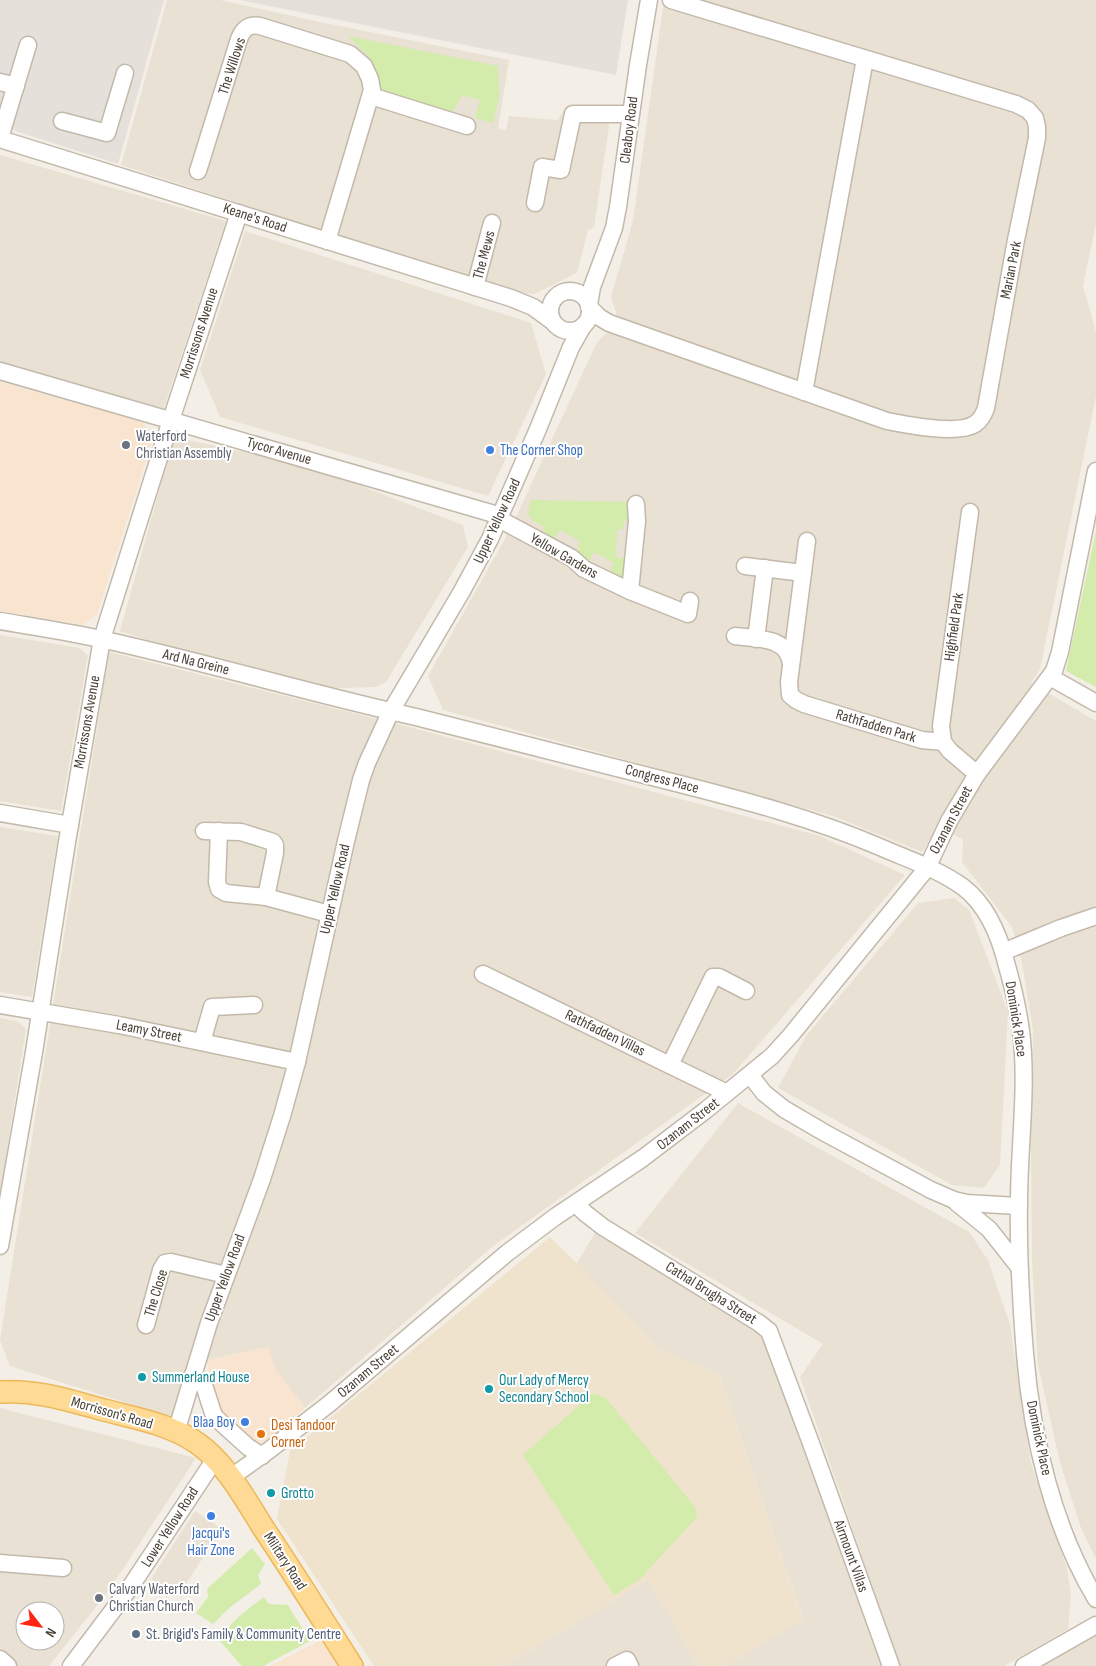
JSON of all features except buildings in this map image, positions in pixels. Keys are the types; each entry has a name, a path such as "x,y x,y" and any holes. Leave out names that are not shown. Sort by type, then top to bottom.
{"main road":[{"name":"Morrisson's Road","path":"0,1392 47,1394 116,1413 176,1432 196,1442 215,1459"},
{"name":"Military Road","path":"215,1459 230,1478 352,1666"}],"street":[{"name":"Cleaboy Road","path":"589,306 592,287 614,228 649,0"},
{"name":"Marian Park","path":"589,306 599,317 609,323 874,417 902,424 920,427 951,428 970,426 984,414 988,400 1007,288 1037,138 1038,127 1035,118 1023,107 971,89 671,0"},
{"name":"The Willows","path":"198,171 239,39 248,26 264,27 350,54 359,61 367,72 372,84 371,96 326,241"},
{"path":"0,139 8,84 28,45"},
{"path":"804,392 865,59"},
{"path":"62,120 108,134 125,73"},
{"path":"371,96 467,126"},
{"path":"535,203 542,167 562,170 573,114 631,114"},
{"name":"Keane's Road","path":"0,139 511,298 537,309 555,324"},
{"name":"Morrissons Avenue","path":"0,1246 102,639 239,213"},
{"name":"The Mews","path":"475,287 492,223"},
{"name":"Cleaboy Road","path":"565,293 592,273 603,259"},
{"path":"565,293 582,295 589,306 589,314 584,325 578,329 568,331 555,324 550,316 550,307 554,298 565,293"},
{"name":"Keane's Road","path":"511,298 528,300 565,293"},
{"name":"Marian Park","path":"584,325 599,322 609,323"},
{"name":"Upper Yellow Road","path":"555,324 563,339 565,350 561,373"},
{"name":"Upper Yellow Road","path":"176,1432 208,1322 273,1146 297,1062 329,914 361,780 374,746 391,711 467,583 500,517 574,341 584,325"},
{"name":"Tycor Avenue","path":"0,371 500,517"},
{"name":"Ozanam Street","path":"230,1478 262,1456 329,1404 507,1253 555,1217 650,1152 750,1075 772,1056 791,1035 927,868 949,821 977,774 1050,677 1060,652 1096,471"},
{"path":"630,591 636,540 636,504"},
{"name":"Highfield Park","path":"943,742 941,726 970,512"},
{"name":"Yellow Gardens","path":"500,517 572,558 584,569 630,591 688,614 690,601"},
{"name":"Rathfadden Park","path":"790,671 807,541"},
{"path":"746,566 803,573"},
{"path":"756,639 765,568"},
{"name":"Ard Na Greine","path":"0,621 102,639 245,674 360,705 391,711"},
{"name":"Rathfadden Park","path":"735,636 774,641 785,648 790,657 789,692 793,698 800,702 922,740 943,742"},
{"path":"1050,677 1096,704"},
{"name":"Congress Place","path":"391,711 783,811 834,828 927,868"},
{"path":"943,742 950,751 977,774"},
{"path":"0,813 70,825"},
{"path":"266,897 275,853 274,844 240,832 211,831 219,889 226,893 266,897 329,914"},
{"name":"Dominick Place","path":"927,868 960,885 976,899 990,918 1003,952 1017,1006 1023,1055 1018,1206 1020,1267 1025,1356 1030,1395 1041,1454 1053,1501 1071,1552 1082,1576 1096,1599"},
{"path":"1003,952 1096,916"},
{"name":"Rathfadden Villas","path":"483,974 727,1093"},
{"path":"670,1065 714,977 719,977 746,991"},
{"name":"Leamy Street","path":"0,1005 202,1042 297,1062"},
{"path":"202,1042 212,1007 254,1005"},
{"path":"750,1075 764,1093 784,1109 931,1190 954,1200 980,1205 1018,1206"},
{"path":"954,1200 989,1229 1020,1267"},
{"name":"Cathal Brugha Street","path":"576,1204 603,1227 766,1328 773,1340 812,1446"},
{"name":"The Close","path":"146,1325 161,1270 165,1263 171,1262 226,1276"},
{"path":"192,1376 204,1385 216,1418 248,1447 262,1456"},
{"name":"Airmount Villas","path":"812,1446 891,1666"},
{"name":"Lower Yellow Road","path":"71,1666 129,1589 215,1459"},
{"path":"0,1563 63,1568"},
{"path":"1024,1666 1096,1625"},
{"path":"0,1659 8,1666"},
{"path":"615,1666 627,1660 630,1666"}],"shaded area":[{"path":"0,0 164,0 118,164 0,126"},
{"path":"167,0 220,0 509,60 498,129 506,130 509,116 558,120 566,106 612,106 594,227 588,230 577,273 535,294 517,293 121,165"},
{"path":"239,0 628,0 616,75"},
{"path":"664,0 1096,0 1096,224 1083,286 1096,332 1096,396 1040,669 1031,683 1096,721 1096,1559 1081,1528 1060,1462 1038,1365 1032,1261 1033,1030 1022,963 1012,927 962,862 963,840 940,826 922,852 833,816 443,710 428,676 511,528 597,342 619,322 611,297 633,221"},
{"path":"0,155 226,221 163,411 0,362"},
{"path":"245,231 531,323 546,374 488,496 220,417 200,370"},
{"path":"0,382 143,422 153,439 97,614 83,625 0,611"},
{"path":"174,437 309,466 463,525 468,547 386,682 375,687 318,689 202,658 120,631"},
{"path":"0,635 80,648 88,656 61,811 0,801"},
{"path":"109,652 409,727 820,836 905,875 734,1073 492,1247 305,1408 275,1369 268,1347 188,1364 171,1417 10,1366 0,1340"},
{"path":"0,827 58,836 32,997 0,992"},
{"path":"954,898 969,910 1008,1012 1000,1165 984,1188 952,1185 778,1088 806,1036 918,903"},
{"path":"0,1018 17,1021 26,1029 0,1194"},
{"path":"738,1103 969,1232 988,1260 1010,1325 1031,1464 1067,1568 1071,1597 1068,1629 1004,1666 900,1666 800,1377 823,1344 635,1233"},
{"path":"595,1233 762,1335 887,1666 725,1666 803,1619 719,1374 659,1350 577,1263"},
{"path":"550,1237 588,1274 659,1350 719,1374 803,1620 725,1666 699,1666 648,1580 503,1666 374,1666 277,1519 290,1451"},
{"path":"268,1347 275,1369 305,1408 267,1441 253,1445 217,1414 207,1360"},
{"path":"0,1408 196,1458 109,1590 65,1646 65,1601 15,1601 15,1651 61,1651 49,1666 0,1666"},
{"path":"195,1511 222,1529 177,1597 151,1579"},
{"path":"648,1580 699,1666 503,1666"},
{"path":"1096,1636 1096,1666 1039,1666"},
{"path":"325,1638 343,1666 270,1666"}],"green space":[{"path":"348,36 498,66 499,97 493,123 475,118 480,100 462,95 452,113 379,89 369,57"},
{"path":"531,500 629,502 631,521 624,521 623,529 617,529 616,557 627,559 624,578 618,579 608,574 614,563 594,552 588,563 576,554 580,549 577,547 580,541 560,530 553,540 542,534 544,527 532,520 528,514"},
{"path":"1096,531 1096,687 1066,671"},
{"path":"592,1394 605,1397 695,1507 697,1517 640,1579 614,1595 523,1455"},
{"path":"252,1548 265,1564 258,1575 261,1584 228,1609 213,1624 196,1613 208,1597 207,1589"},
{"path":"264,1597 269,1604 288,1605 310,1641 263,1666 242,1666 220,1641 233,1622"}],"place":[{"name":"Waterford Christian Assembly","path":"126,445"},
{"name":"The Corner Shop","path":"490,450"},
{"name":"Summerland House","path":"142,1377"},
{"name":"Our Lady of Mercy Secondary School","path":"489,1389"},
{"name":"Blaa Boy","path":"245,1422"},
{"name":"Desi Tandoor Corner","path":"261,1434"},
{"name":"Grotto","path":"271,1493"},
{"name":"Jacqui's Hair Zone","path":"211,1516"},
{"name":"Calvary Waterford Christian Church","path":"99,1598"},
{"name":"St. Brigid's Family & Community Centre","path":"136,1634"}]}
